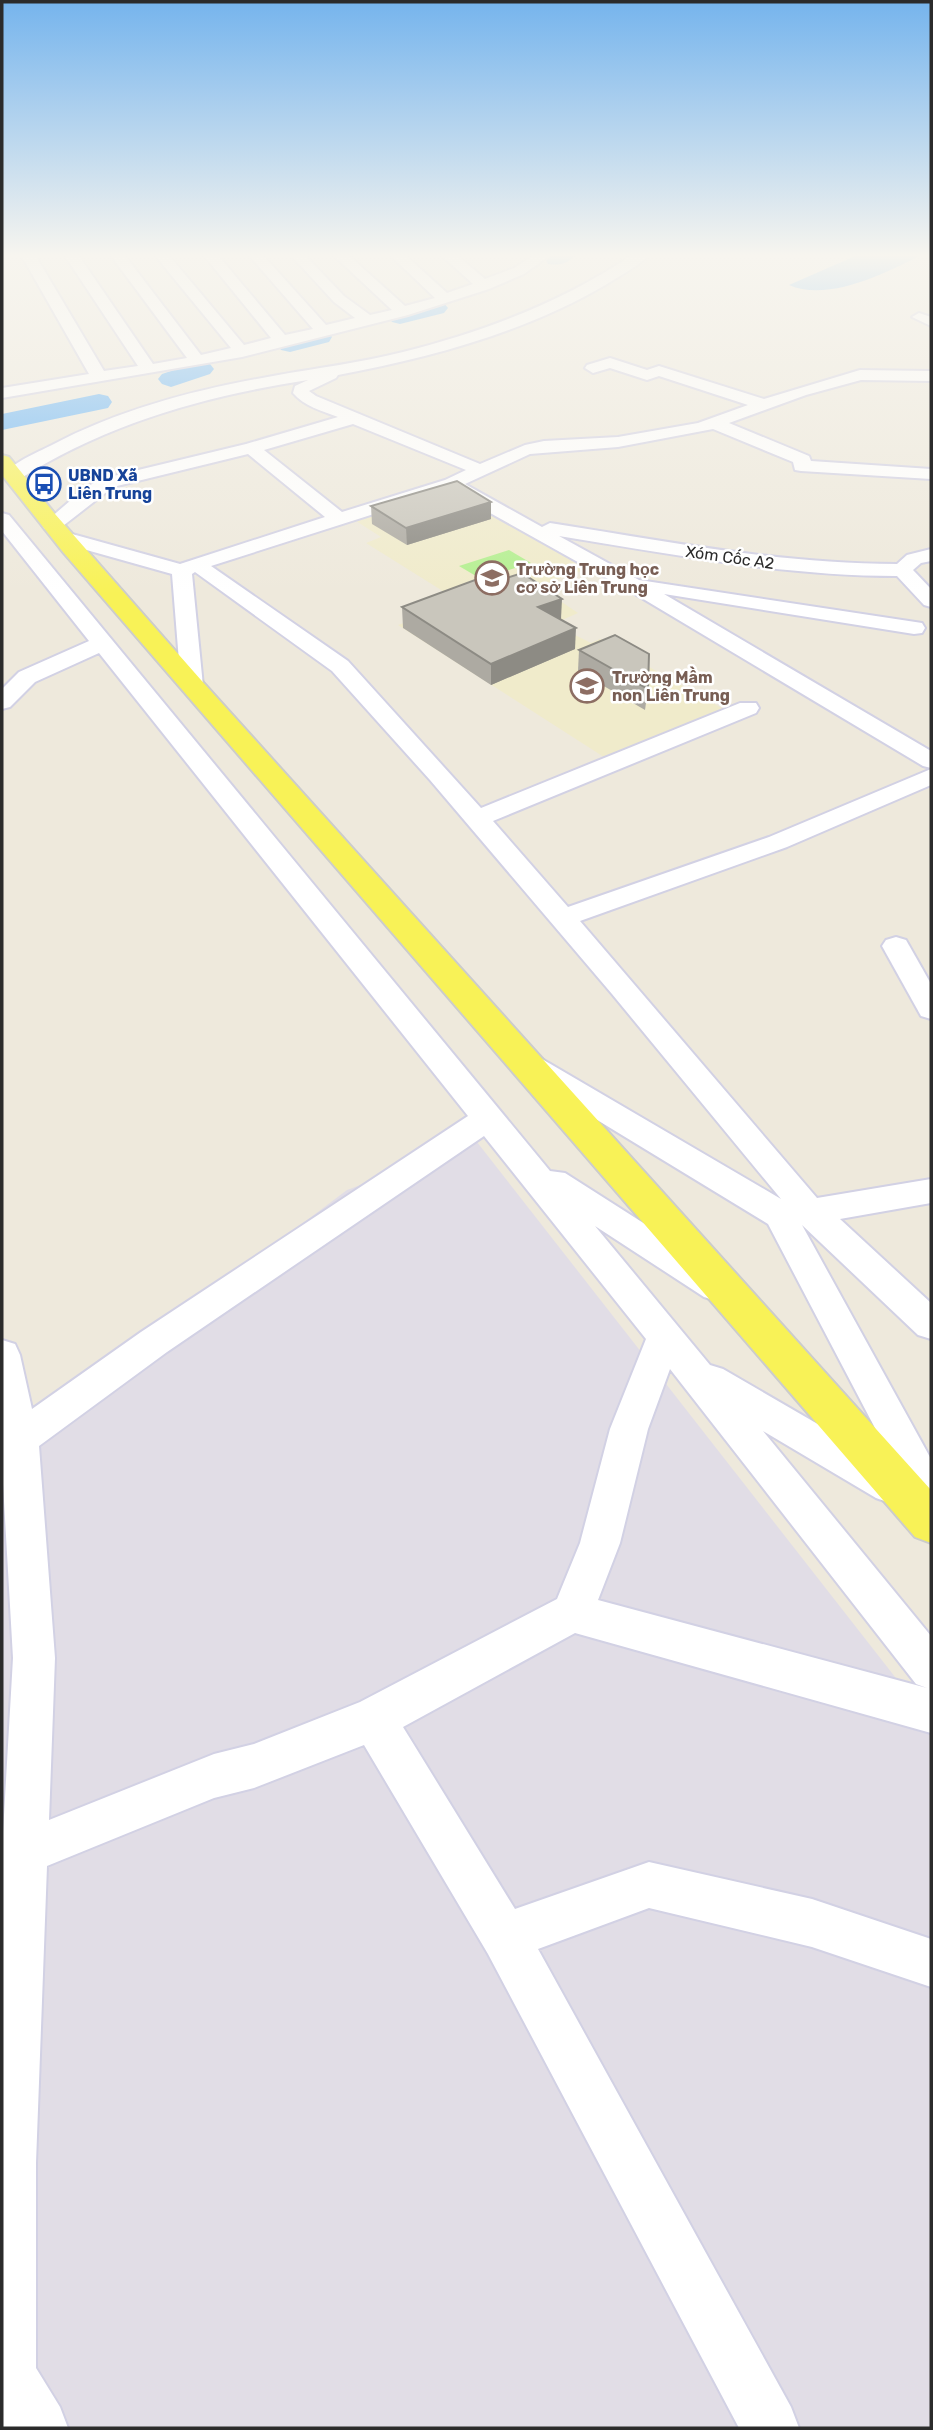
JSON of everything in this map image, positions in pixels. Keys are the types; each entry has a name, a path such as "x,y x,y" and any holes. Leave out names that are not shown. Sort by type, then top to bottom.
{"main road":[{"path":"7,468 192,686 736,1300 924,1505"}],"street":[{"path":"93,366 99,377"},
{"path":"147,366 149,370"},
{"path":"2,393 168,366"},
{"path":"7,468 108,425 229,390 353,366"},
{"path":"593,368 598,366"},
{"path":"620,366 647,375 659,372 668,374 764,405"},
{"path":"668,374 690,367"},
{"path":"341,369 306,385 301,389 301,393 480,470"},
{"path":"189,568 451,484 525,450 667,435 714,423 860,375 931,376"},
{"path":"354,418 251,448 107,483 92,492 59,532 189,568 340,666 562,918 795,1213 924,1505"},
{"path":"714,423 803,460 797,469 931,474"},
{"path":"251,448 339,519"},
{"path":"451,484 634,586 931,761"},
{"path":"2,519 693,1370 931,1670"},
{"name":"Xóm Cốc A2","path":"527,525 771,563 829,569 902,570 914,559 931,555"},
{"path":"189,568 192,686"},
{"path":"902,570 931,601"},
{"path":"634,586 652,584 914,628"},
{"path":"2,702 18,673 103,643"},
{"path":"476,819 748,708"},
{"path":"562,918 778,842 931,776"},
{"path":"896,947 931,1009"},
{"path":"529,1065 795,1213 931,1325"},
{"path":"11,1445 154,1342 488,1118"},
{"path":"527,1166 736,1300"},
{"path":"795,1213 931,1191"},
{"path":"26,1852 373,1719 572,1613 600,1543 629,1429 665,1336"},
{"path":"2,1355 34,1658 10,2163 4,2397 39,2428"},
{"path":"693,1370 924,1505"},
{"path":"572,1613 931,1711"},
{"path":"373,1719 505,1937 769,2428"},
{"path":"505,1937 649,1885 812,1923 931,1963"}],"shaded area":[{"path":"431,497 468,498 587,569 538,586 578,613 553,624 591,643 600,639 725,710 607,759 398,625 462,603 366,543 381,537 356,521"},
{"path":"477,1142 931,1723 931,2428 2,2428 2,1450 347,1190"}],"green space":[{"path":"509,550 531,563 481,579 459,566"}],"building":[{"path":"457,481 491,502 406,528 371,506"},
{"path":"522,573 562,599 538,607 576,628 491,664 402,607 491,574 500,580"},
{"path":"615,635 649,654 648,689 579,650"}],"waterway":[{"path":"171,379 201,369"},
{"path":"3,422 99,402"}],"place":[{"name":"UBND Xã Liên Trung","path":"44,484"},
{"name":"Trường Trung học cơ sở Liên Trung","path":"492,578"},
{"name":"Trường Mầm non Liên Trung","path":"587,686"}]}
